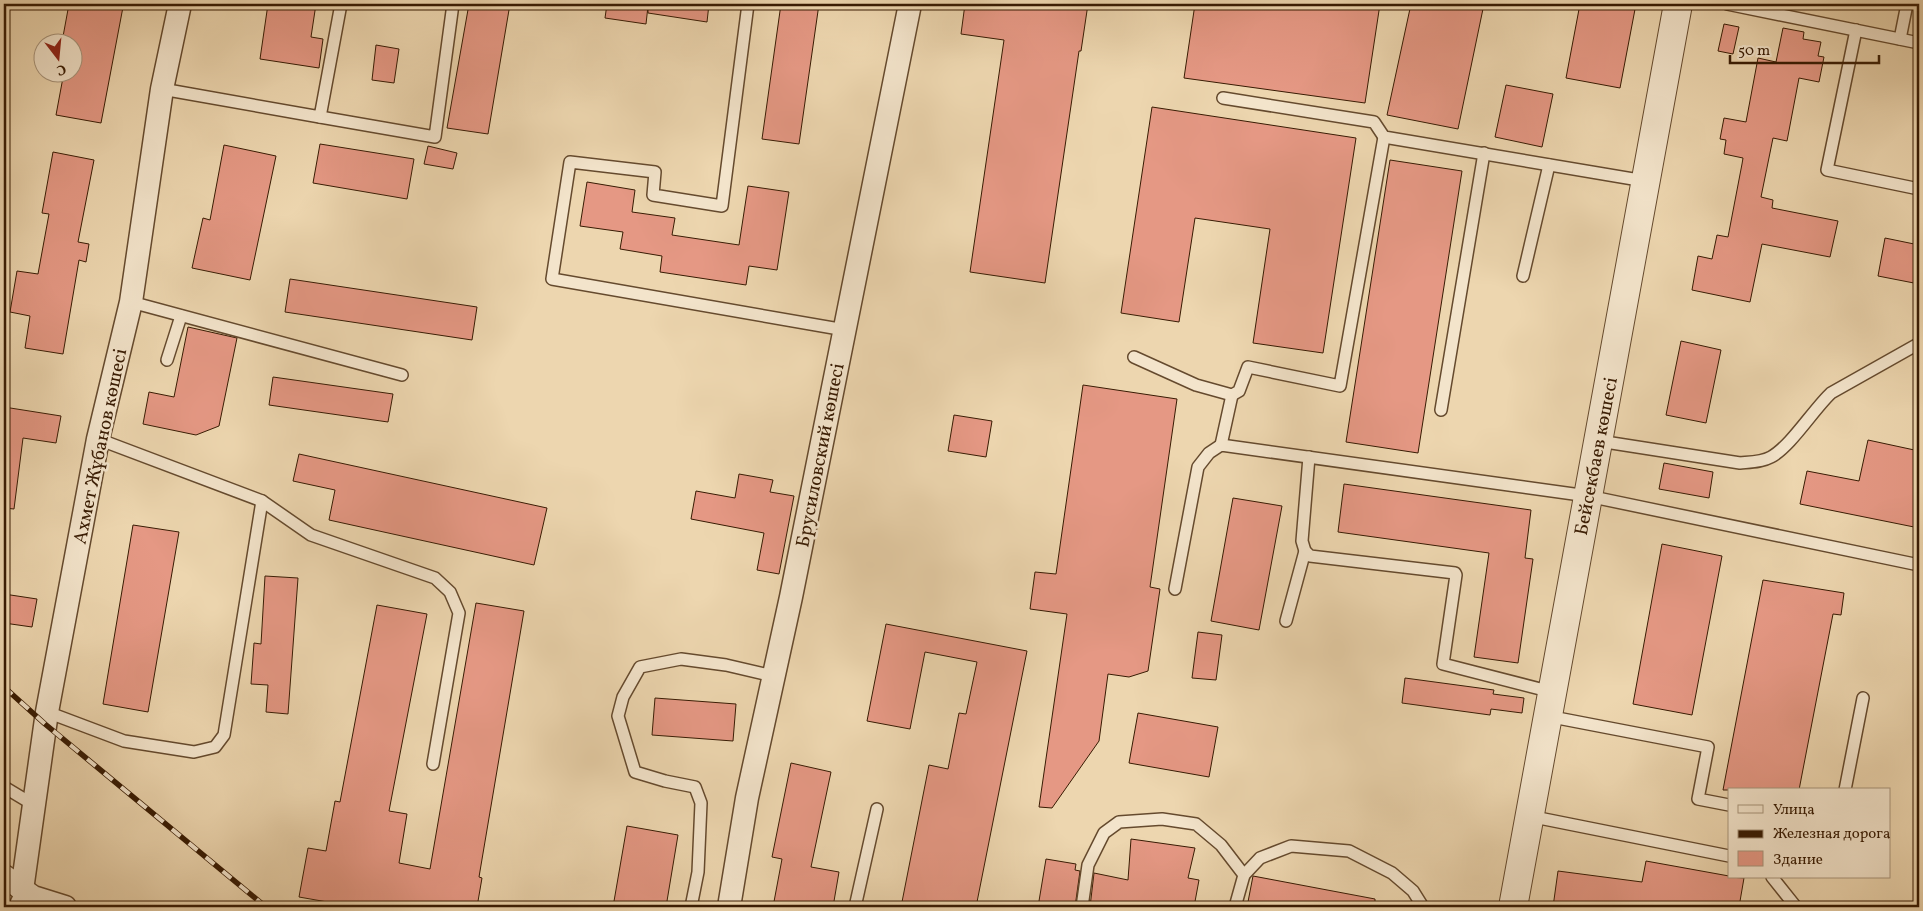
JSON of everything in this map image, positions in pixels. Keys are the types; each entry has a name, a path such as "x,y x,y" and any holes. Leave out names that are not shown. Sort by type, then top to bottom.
{"street":[{"name":"Ахмет Жұбанов көшесі","path":"18,898 34,806 47,712 98,440 131,302 162,89 180,4"},
{"name":"Брусиловский көшесі","path":"729,907 747,798 791,597 910,4"},
{"name":"Бейсекбаев көшесі","path":"1513,907 1678,4"},
{"path":"4,876 18,898 33,897 65,907"}],"lane":[{"path":"320,117 341,4"},
{"path":"162,89 435,137 453,4"},
{"path":"748,4 722,206 652,195 655,172 570,162 552,279 845,330"},
{"path":"1727,4 1919,42"},
{"path":"1900,39 1907,4"},
{"path":"1856,30 1827,170 1919,189"},
{"path":"1223,98 1374,122 1384,136 1645,181"},
{"path":"1134,357 1196,385 1232,395 1239,391 1248,367 1340,386 1384,136"},
{"path":"1441,410 1484,153"},
{"path":"1523,276 1549,165"},
{"path":"131,302 402,375"},
{"path":"166,360 181,316"},
{"path":"1599,442 1740,463 1762,460 1772,456 1792,438 1819,404 1831,394 1918,344"},
{"path":"1221,445 1232,395"},
{"path":"98,440 262,501 311,535 435,578 450,592 460,613 433,764"},
{"path":"1175,589 1198,468 1209,453 1221,445 1588,496 1919,565"},
{"path":"1309,457 1302,541 1305,551 1310,556 1455,573 1443,664 1550,704 1708,747 1698,799 1728,805"},
{"path":"47,712 124,742 194,752 215,747 224,735 262,501"},
{"path":"1286,621 1305,551"},
{"path":"691,907 698,872 701,802 695,787 665,782 635,772 618,716 624,696 640,667 680,659 726,665 773,676"},
{"path":"1845,788 1863,698"},
{"path":"4,787 34,806"},
{"path":"855,907 877,809"},
{"path":"1529,816 1728,856"},
{"path":"1082,907 1088,865 1104,833 1119,822 1162,819 1196,824 1221,845 1244,875"},
{"path":"1235,907 1244,875 1260,858 1291,846 1349,851 1392,873 1413,891 1423,907"},
{"path":"1773,878 1796,907"}],"building":[{"path":"69,4 106,4 123,7 101,123 56,115 62,82 82,82 82,32 64,32"},
{"path":"268,4 316,4 311,37 323,39 319,68 260,59"},
{"path":"469,4 510,4 488,134 447,128"},
{"path":"607,4 709,4 707,22 648,13 648,6 646,24 605,18"},
{"path":"781,4 819,4 799,144 762,139"},
{"path":"965,4 1088,4 1081,51 1079,51 1045,283 970,272 1004,40 961,34"},
{"path":"1195,4 1380,4 1365,103 1184,78"},
{"path":"1411,4 1484,4 1458,129 1387,115"},
{"path":"1580,4 1636,4 1620,88 1566,78"},
{"path":"1724,24 1739,27 1733,54 1718,51"},
{"path":"1783,28 1804,32 1803,39 1821,42 1818,56 1824,57 1819,82 1799,78 1787,141 1773,138 1761,197 1773,200 1772,208 1838,221 1830,257 1762,244 1750,302 1692,290 1698,256 1712,259 1717,235 1728,237 1742,164 1743,158 1724,154 1726,140 1720,139 1724,118 1746,122 1758,58 1776,62"},
{"path":"376,45 399,49 394,83 372,80"},
{"path":"1506,85 1553,94 1542,147 1495,137"},
{"path":"1152,107 1356,138 1323,353 1253,343 1270,229 1195,218 1179,322 1121,313"},
{"path":"320,144 414,159 407,199 313,183"},
{"path":"224,145 276,156 250,280 192,268 203,218 210,220"},
{"path":"428,146 457,153 453,169 424,164"},
{"path":"53,152 94,160 78,242 89,244 86,262 79,260 63,354 25,348 30,316 10,312 17,271 38,274 49,214 42,213"},
{"path":"1390,160 1462,171 1418,453 1346,442"},
{"path":"587,182 635,190 632,212 675,218 672,235 739,245 748,186 789,192 777,270 749,266 746,285 660,272 662,256 620,249 623,232 580,226"},
{"path":"1885,238 1919,245 1919,284 1878,276"},
{"path":"290,279 477,307 472,340 285,312"},
{"path":"188,327 237,338 219,426 196,435 143,424 149,392 174,397"},
{"path":"1681,341 1721,350 1706,423 1666,415"},
{"path":"273,377 393,394 388,422 269,405"},
{"path":"1083,385 1177,399 1150,587 1160,589 1148,671 1129,677 1108,674 1099,741 1052,808 1039,807 1067,614 1030,609 1035,572 1056,574"},
{"path":"4,407 61,416 56,443 23,438 14,509 4,508"},
{"path":"954,415 992,421 986,457 948,451"},
{"path":"1868,440 1919,451 1919,528 1800,504 1807,471 1859,481"},
{"path":"299,454 547,508 534,565 329,520 335,490 293,481"},
{"path":"1664,463 1713,472 1709,498 1659,489"},
{"path":"739,474 773,480 770,492 794,496 779,574 757,570 764,533 691,519 696,491 735,498"},
{"path":"1344,484 1531,510 1525,558 1533,559 1518,663 1474,657 1489,553 1338,532"},
{"path":"1233,498 1282,506 1259,630 1211,621"},
{"path":"133,525 179,532 148,712 103,704"},
{"path":"1662,544 1722,556 1692,715 1633,704"},
{"path":"265,576 298,578 288,714 266,712 268,685 251,684 254,643 261,644"},
{"path":"1763,580 1844,593 1841,615 1833,614 1799,788 1728,788 1728,790 1723,790"},
{"path":"4,594 37,599 32,627 4,623"},
{"path":"476,603 524,611 479,877 482,878 477,907 356,907 299,897 308,848 326,851 335,801 340,802 377,605 427,614 389,811 407,814 399,863 430,869"},
{"path":"886,624 1027,651 976,907 901,907 929,765 948,769 959,713 966,714 977,662 925,652 910,729 867,721"},
{"path":"1198,632 1222,635 1216,680 1192,678"},
{"path":"1405,678 1494,690 1493,694 1524,698 1522,713 1491,709 1490,715 1402,703"},
{"path":"655,698 736,704 733,741 652,735"},
{"path":"1138,713 1218,727 1209,777 1129,763"},
{"path":"791,763 831,772 811,867 839,872 833,907 773,907 782,859 772,857"},
{"path":"627,826 678,835 666,907 613,907"},
{"path":"1131,839 1195,848 1188,878 1199,880 1194,907 1090,907 1094,873 1128,880"},
{"path":"1046,859 1076,864 1075,870 1080,871 1075,907 1038,907"},
{"path":"1646,861 1728,876 1728,878 1744,878 1739,907 1553,907 1558,871 1642,882"},
{"path":"1253,876 1375,899 1375,907 1247,907"}],"railway":[{"path":"4,687 45,724 266,907"}]}
